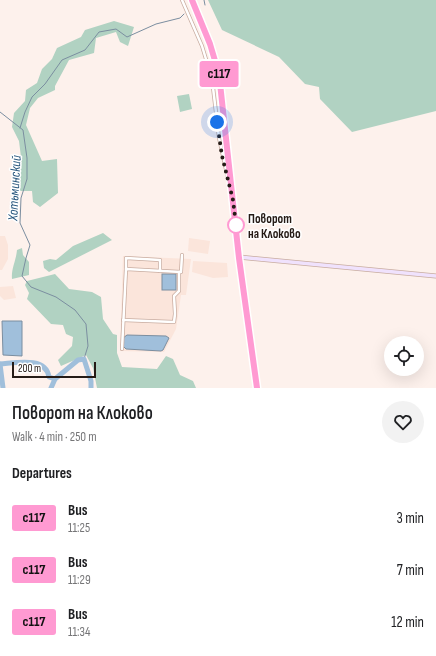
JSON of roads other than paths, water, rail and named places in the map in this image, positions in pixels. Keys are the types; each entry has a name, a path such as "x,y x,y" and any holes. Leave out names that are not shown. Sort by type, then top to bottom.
{"main road":[{"path":"192,0 210,44 219,74 239,258 256,388"},
{"path":"239,258 436,276"}],"street":[{"path":"182,0 202,46 210,71 222,156 233,200"},
{"path":"123,320 174,322 174,296 179,291 179,272 181,272 182,255"},
{"path":"122,349 126,258 160,260 160,271"},
{"path":"126,269 179,272"}],"water":[{"path":"162,274 176,274 176,290 162,290"},
{"path":"2,321 22,321 22,356 3,355"},
{"path":"127,335 166,336 169,338 161,351 126,349 123,346 123,338"}],"waterway":[{"path":"204,0 205,5"},
{"path":"20,128 32,97 45,84 62,60 85,50 99,32 116,29 127,37 156,24 180,18 184,14"},
{"name":"Хотьминский","path":"0,112 23,130 27,158 27,179 21,198 20,223 30,245 22,276 31,287 56,297 75,310 86,324 88,346 84,359"},
{"path":"51,388 55,379 78,360 84,359 91,381 91,388"},
{"path":"0,364 21,362 36,363 47,370 49,377 55,379"},
{"path":"0,364 3,388"}],"place":[{"name":"Поворот на Клоково","path":"236,225"}]}
